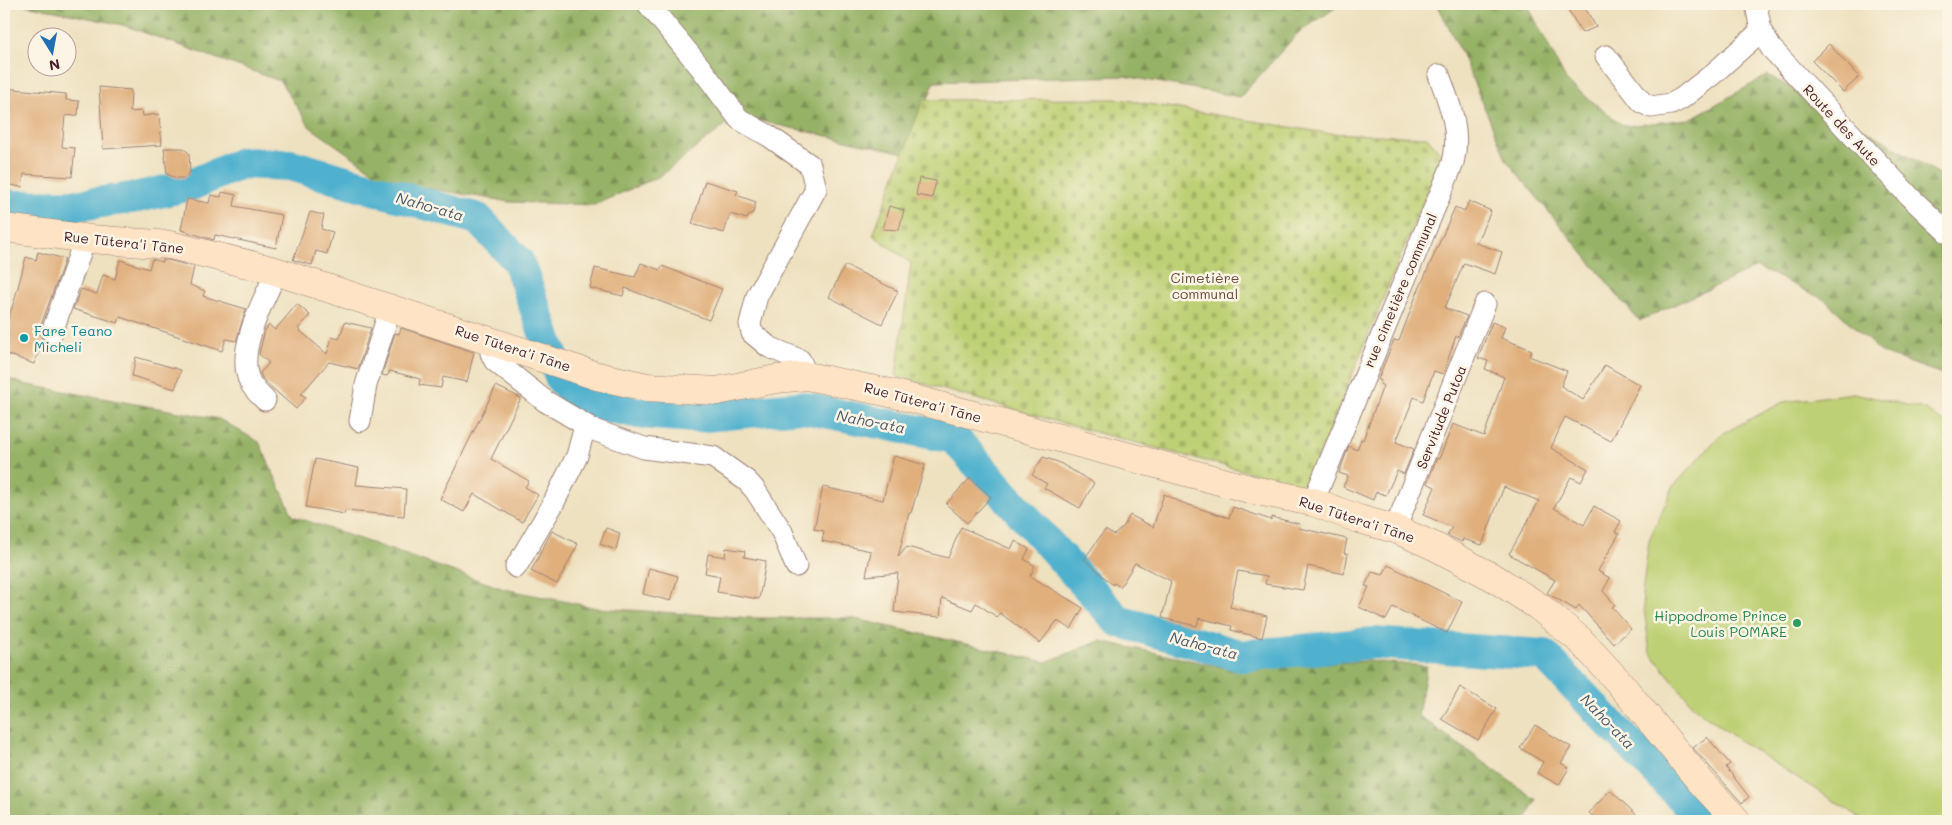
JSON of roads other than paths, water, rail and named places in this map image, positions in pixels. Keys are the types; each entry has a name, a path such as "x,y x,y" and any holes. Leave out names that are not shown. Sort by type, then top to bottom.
{"street":[{"path":"648,4 701,68 739,119 769,136 810,165 816,189 757,296 750,324 752,333 769,346 800,360 808,376"},
{"name":"Route des Aute","path":"1756,4 1761,31 1771,48 1910,197 1948,233"},
{"path":"1606,56 1642,102 1651,106 1671,104 1681,100 1761,31"},
{"name":"rue cimetière communal","path":"1313,502 1453,163 1456,126 1450,103 1439,75"},
{"name":"Rue Tūtera'i Tāne","path":"4,228 85,238 170,245 277,271 597,376 647,387 717,391 776,379 808,376 895,394 1253,490 1313,502 1395,529 1434,546 1504,583 1538,606 1580,640 1617,680 1701,782 1737,821"},
{"path":"52,332 85,238"},
{"path":"265,400 250,383 246,366 248,343 263,300 277,271"},
{"name":"Servitude Putoa","path":"1395,529 1486,304"},
{"path":"360,421 366,385 390,309"},
{"path":"493,341 491,353 495,361 546,401 585,426 644,448 713,457 747,481 755,490 782,532 796,566"},
{"path":"516,567 552,506 577,456 585,426"}],"waterway":[{"name":"Naho-ata","path":"4,204 14,206 80,205 138,197 191,185 242,163 290,165 478,219 518,261 561,379 574,393 592,403 639,413 694,417 800,407 954,438 1118,621 1242,656 1373,643 1544,655 1704,821"}],"place":[{"name":"Fare Teano Micheli","path":"24,338"},
{"name":"Hippodrome Prince Louis POMARE","path":"1797,623"}],"park label":[{"name":"Cimetière communal","path":"1205,286"}]}
